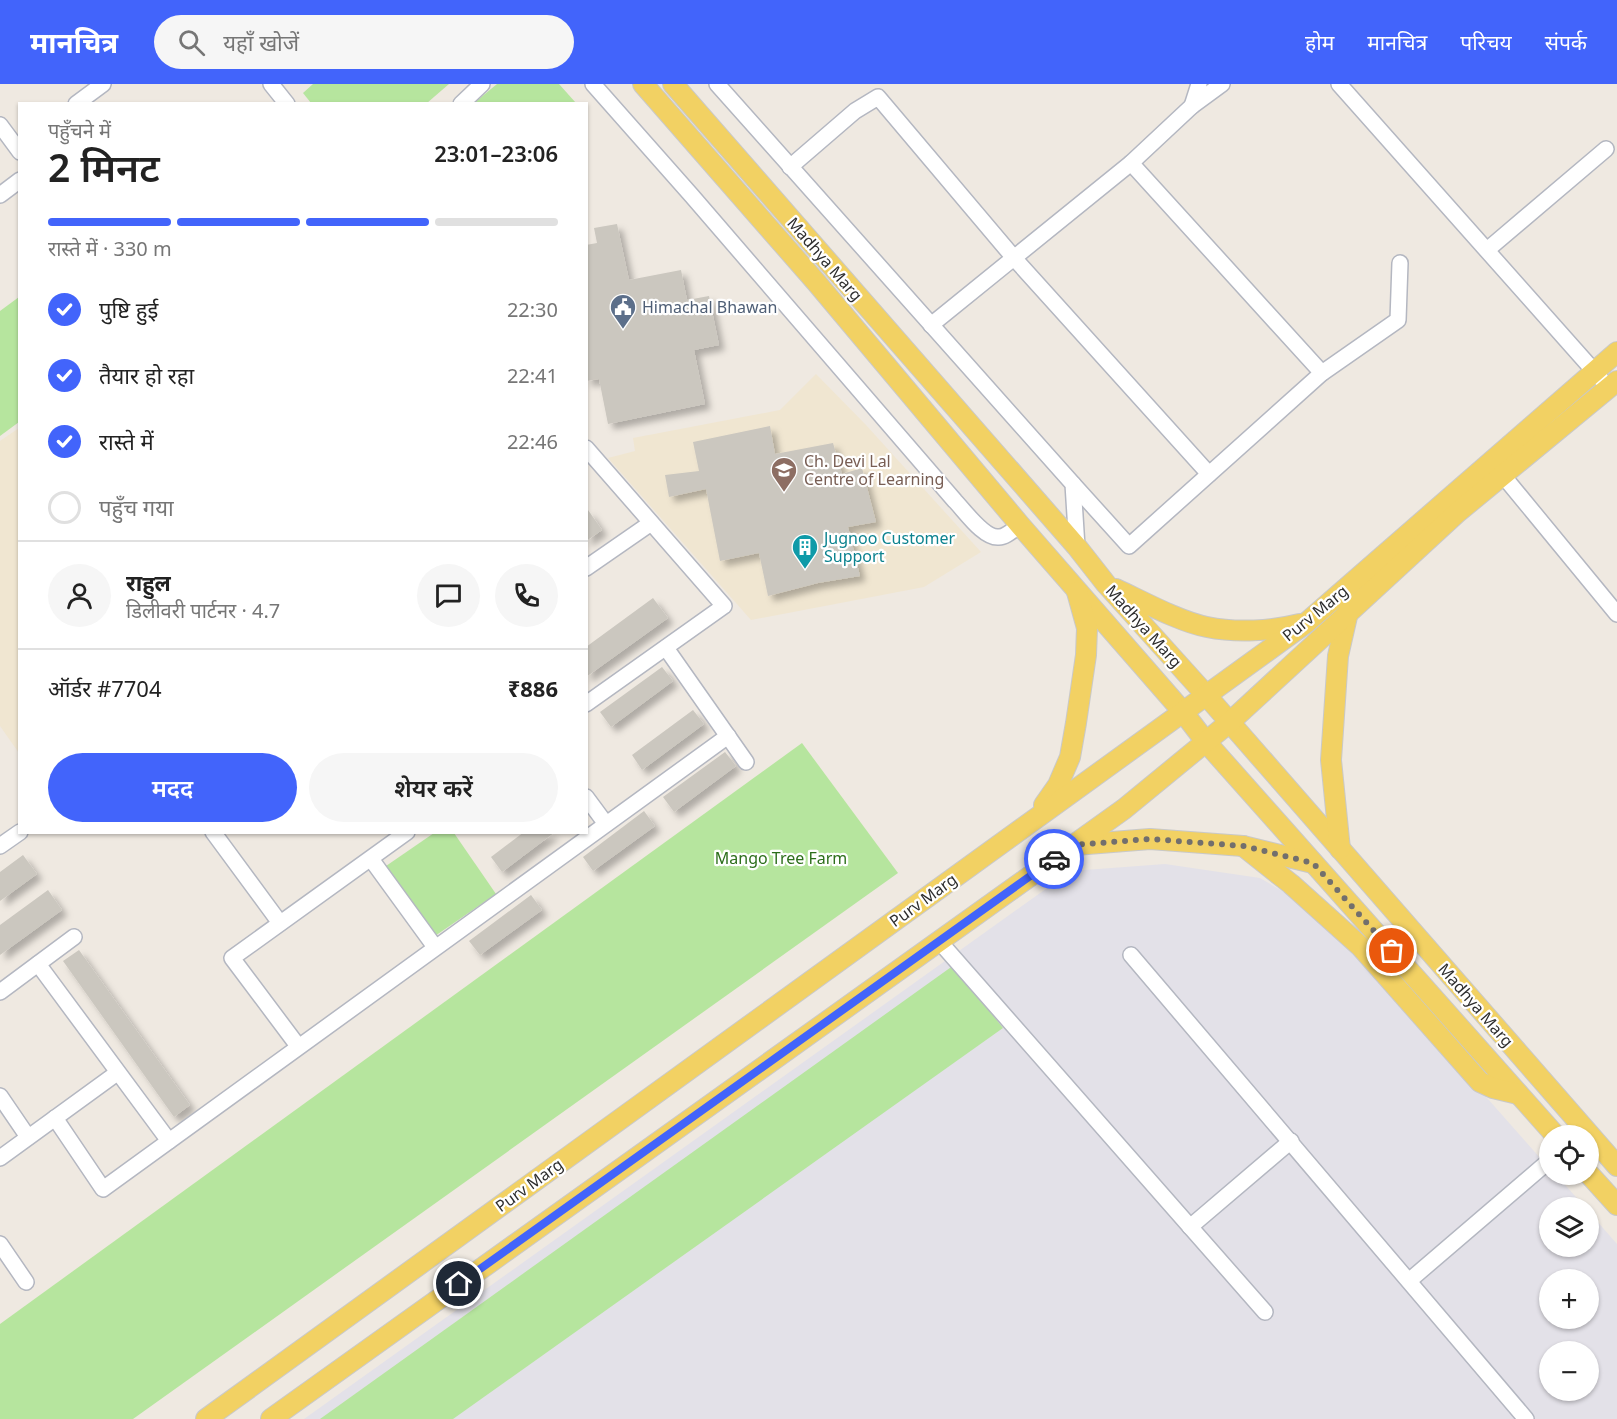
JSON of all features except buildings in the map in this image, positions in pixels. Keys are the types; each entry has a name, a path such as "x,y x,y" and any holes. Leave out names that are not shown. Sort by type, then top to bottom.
{"main road":[{"name":"Madhya Marg","path":"643,84 816,282 1020,525 1183,712 1206,742 1546,1125"},
{"name":"Madhya Marg","path":"673,84 1077,547 1106,584 1206,694 1617,1166"},
{"name":"Purv Marg","path":"271,1419 1124,809 1230,722 1301,658 1458,512 1594,371 1617,352"},
{"name":"Purv Marg","path":"206,1419 1306,623 1497,469 1613,384"},
{"path":"1106,584 1157,608 1206,627 1245,630 1289,627 1306,623"},
{"path":"1031,822 1058,785 1070,757 1086,655 1087,628 1076,587"},
{"path":"1340,849 1331,760 1338,656 1348,612"},
{"path":"1074,845 1150,839 1244,846 1313,863"},
{"path":"1244,846 1292,884 1360,946 1480,1082 1492,1088 1518,1094"},
{"path":"1599,1185 1617,1205"}],"street":[{"path":"79,102 103,84"},
{"path":"271,84 285,102"},
{"path":"463,102 482,84"},
{"path":"593,84 985,534 1002,537 1020,525"},
{"path":"717,84 1129,546 1322,373 1398,320 1400,263"},
{"path":"1192,106 1199,84"},
{"path":"931,325 1131,163 1192,106 1222,84"},
{"path":"1339,84 1594,371 1613,384"},
{"path":"790,167 855,111 878,97 1014,258 1209,474"},
{"path":"0,125 18,148"},
{"path":"1487,250 1606,149"},
{"path":"1131,163 1322,373"},
{"path":"0,195 18,182"},
{"path":"588,450 724,606 588,703"},
{"path":"1497,469 1617,614"},
{"path":"1073,484 1077,547"},
{"path":"588,567 651,523"},
{"path":"666,648 746,762"},
{"path":"55,1118 104,1189 728,736"},
{"path":"588,800 606,824"},
{"path":"0,846 18,833"},
{"path":"214,834 280,923"},
{"path":"298,1046 232,958 404,834"},
{"path":"371,859 435,947"},
{"path":"0,992 74,938"},
{"path":"939,941 1265,1312"},
{"path":"1131,955 1526,1419"},
{"path":"38,964 169,1141"},
{"path":"0,1158 117,1073"},
{"path":"0,1096 28,1137"},
{"path":"1190,1227 1291,1141"},
{"path":"1410,1280 1539,1169"},
{"path":"0,1244 26,1282"},
{"path":"286,1419 306,1394"}],"shaded area":[{"name":"Ch. Devi Lal Centre of Learning","path":"816,374 866,425 981,552 924,587 751,620 608,458 635,451 633,438 780,410"},
{"path":"18,429 18,752 0,726 0,441"},
{"path":"1165,864 1260,878 1328,918 1539,1157 1539,1185 1565,1185 1576,1197 1539,1197 1539,1257 1599,1257 1599,1223 1617,1244 1617,1419 304,1419 1071,871"}],"green space":[{"path":"313,84 449,84 428,102 310,102 303,93"},
{"path":"497,84 559,84 575,102 475,102"},
{"path":"18,298 18,423 0,436 0,311"},
{"name":"Mango Tree Farm","path":"802,743 898,873 133,1419 0,1419 0,1324"},
{"path":"433,834 455,834 496,894 435,936 386,866"},
{"path":"954,965 1003,1028 453,1419 320,1419"}],"way so far":[{"path":"1054,859 1074,845 1150,839 1244,846 1313,863 1392,951"}],"place":[{"name":"Himachal Bhawan","path":"623,330"},
{"name":"Ch. Devi Lal Centre of Learning","path":"784,493"},
{"name":"Jugnoo Customer Support","path":"805,570"}],"route":[{"path":"459,1284 1054,859"}]}
